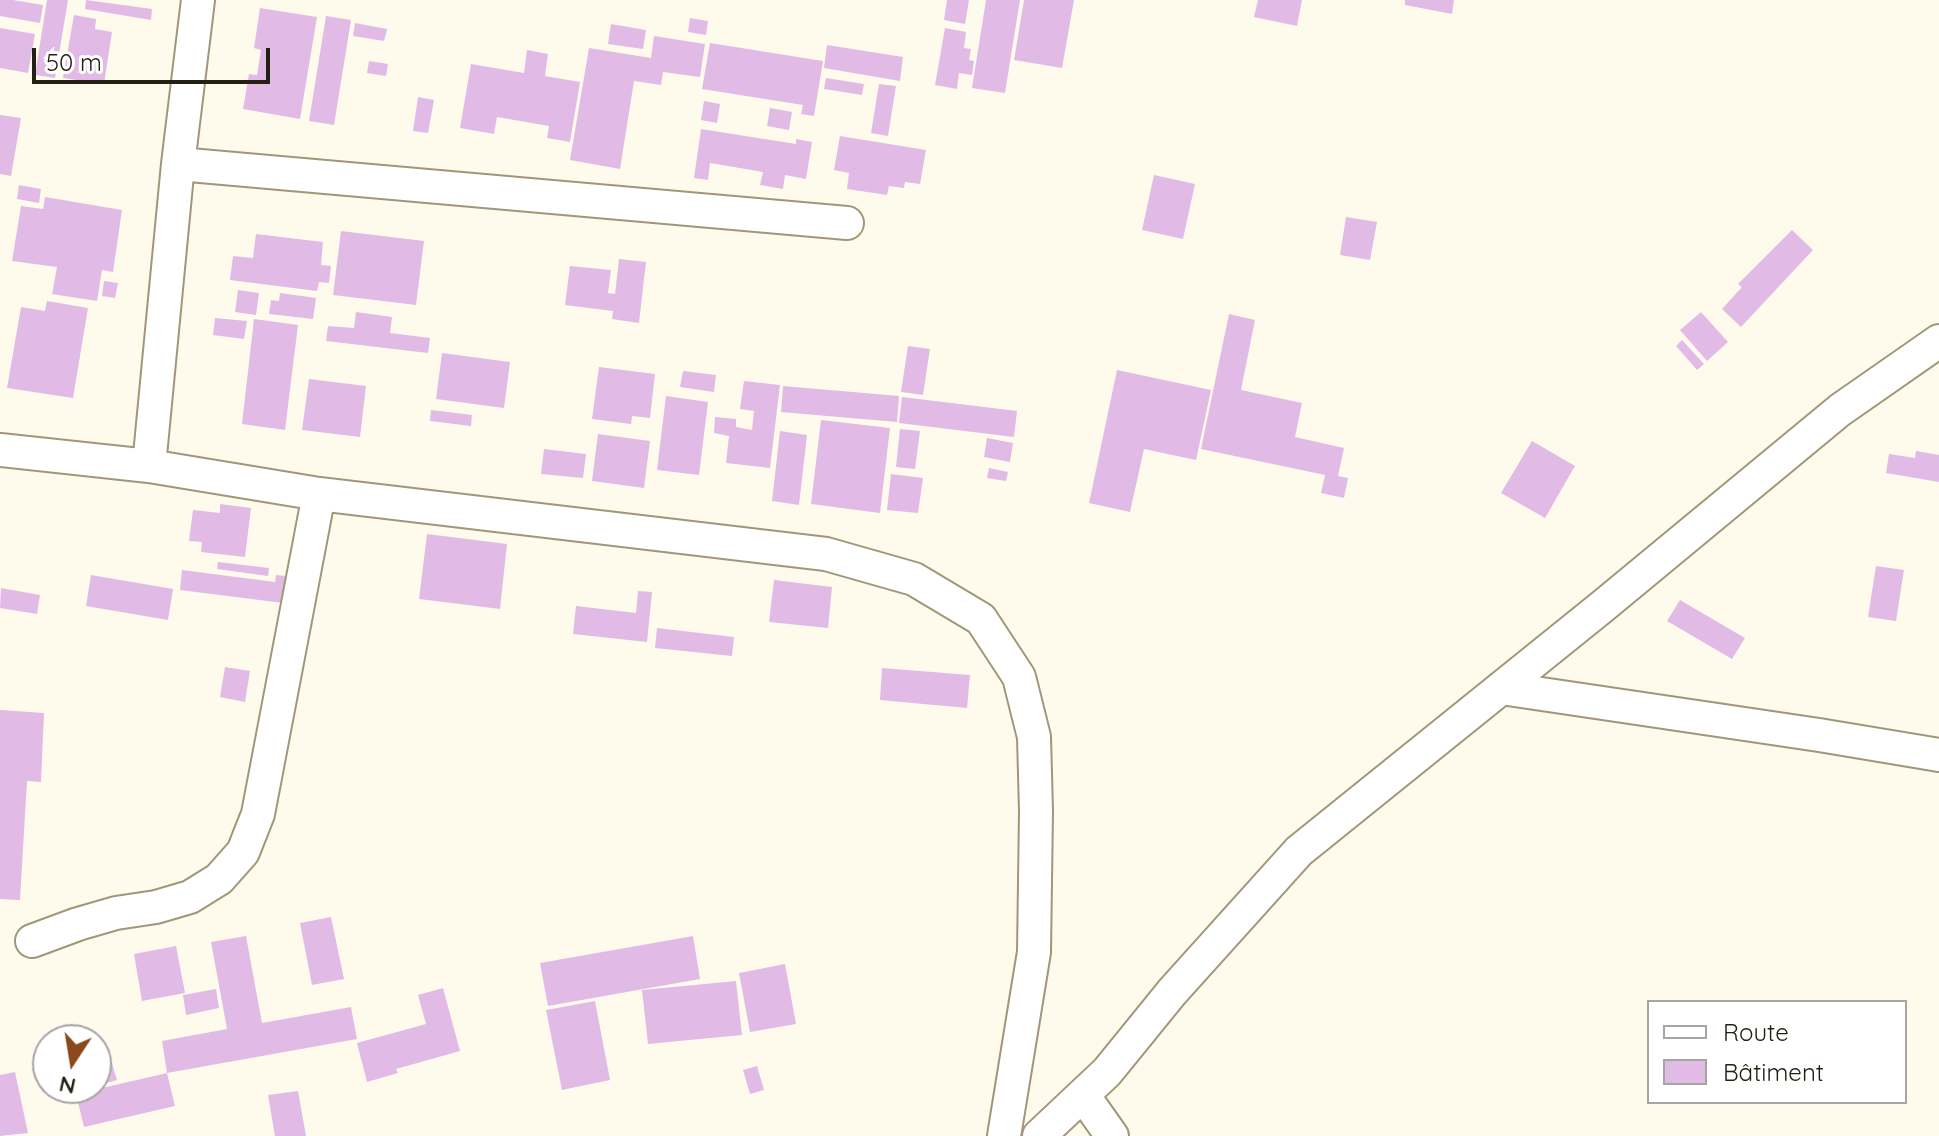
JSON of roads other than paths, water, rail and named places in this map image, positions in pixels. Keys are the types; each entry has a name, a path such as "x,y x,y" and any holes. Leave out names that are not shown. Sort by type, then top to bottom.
{"street":[{"path":"149,466 178,164 198,0"},
{"path":"178,164 847,223"},
{"path":"1039,1136 1107,1072 1172,992 1299,851 1840,410 1939,341"},
{"path":"0,450 149,466 319,494 826,554 914,579 981,619 1019,677 1034,737 1034,952 1004,1136"},
{"path":"32,941 116,913 156,907 190,897 219,879 243,852 258,814 319,494"},
{"path":"1501,688 1939,755"},
{"path":"1083,1095 1112,1136"}]}
